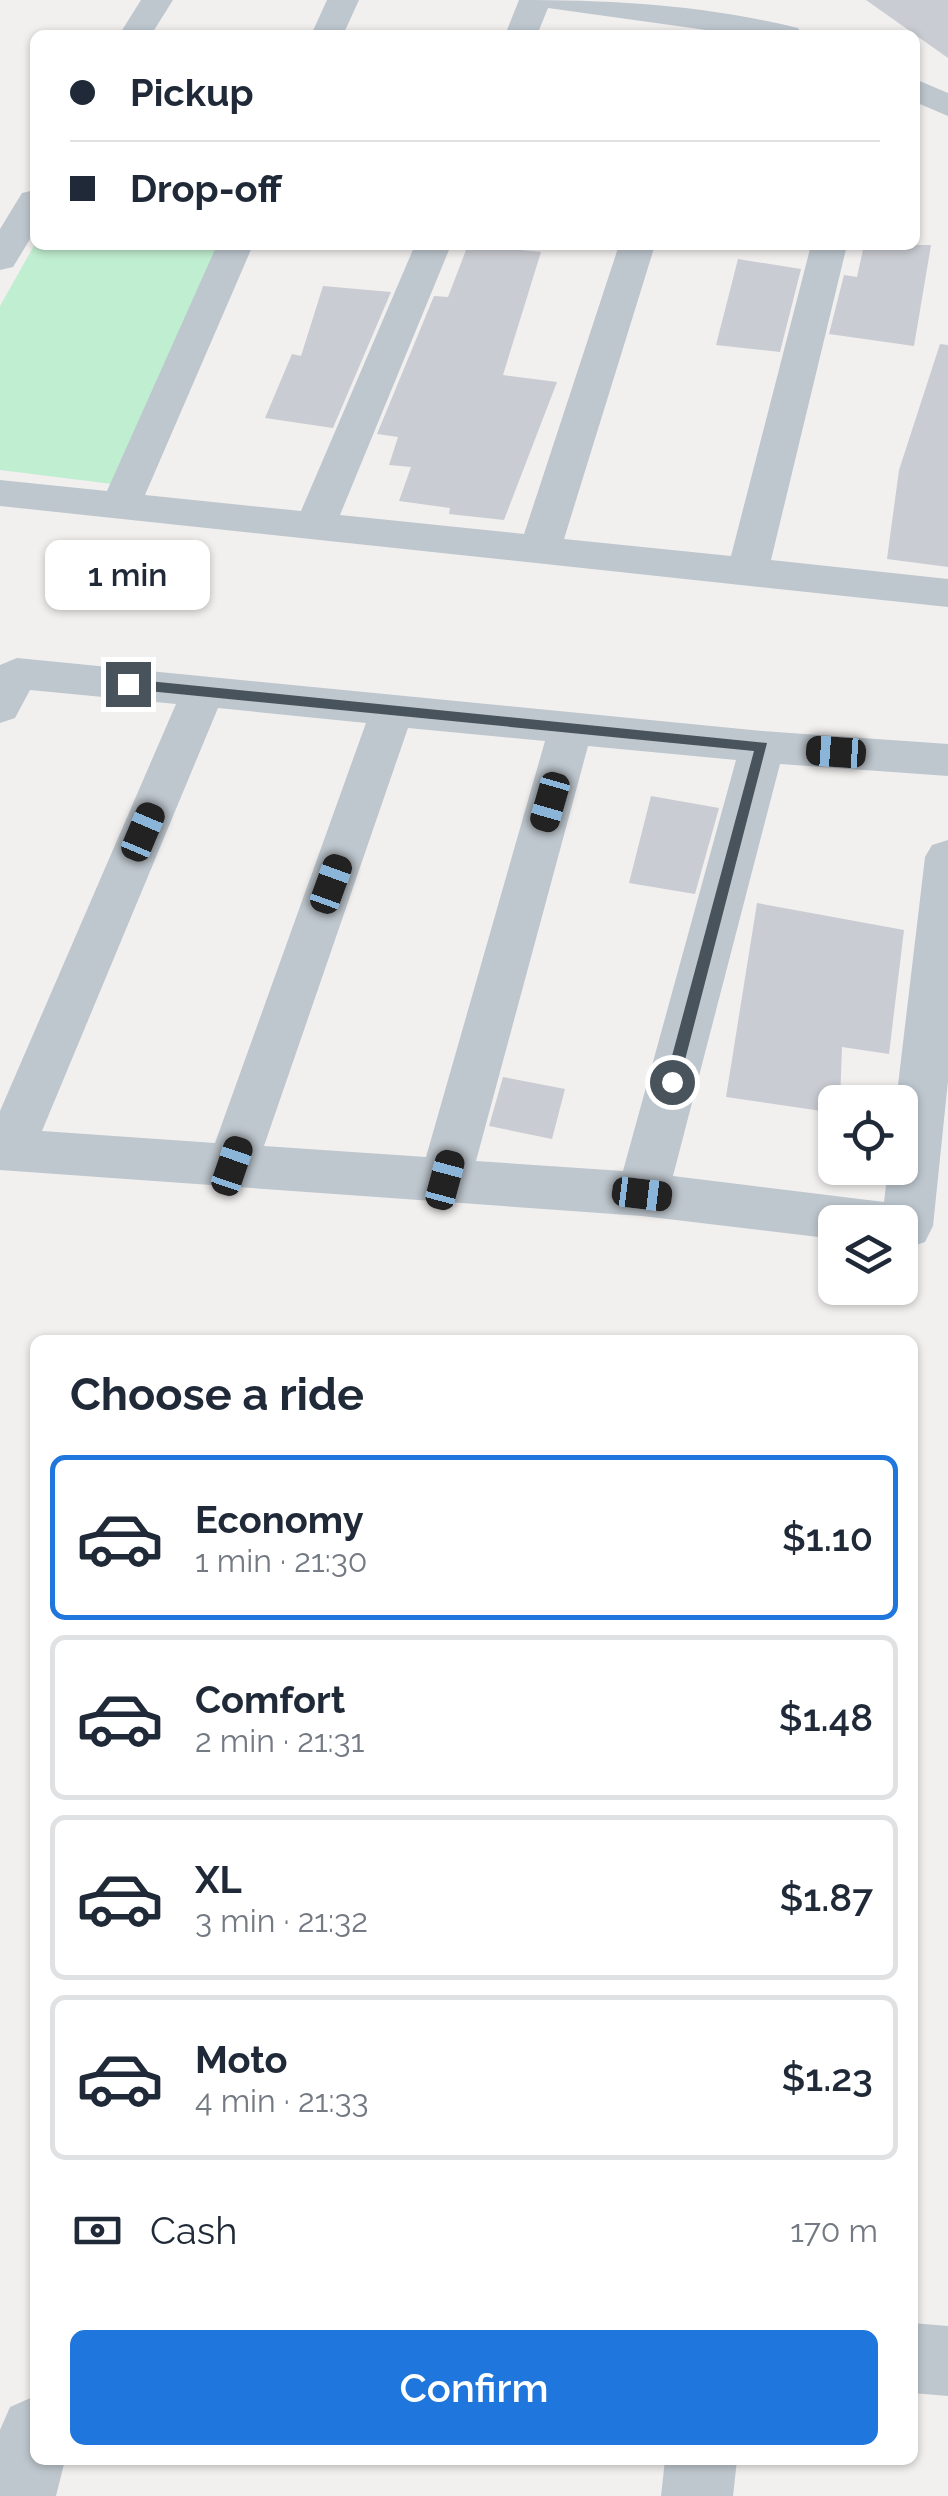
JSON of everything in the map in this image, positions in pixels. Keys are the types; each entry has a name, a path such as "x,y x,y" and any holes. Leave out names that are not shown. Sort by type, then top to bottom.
{"street":[{"path":"139,30 156,0"},
{"path":"330,30 343,0"},
{"path":"522,30 535,0"},
{"path":"554,0 742,30"},
{"path":"920,92 948,106"},
{"path":"0,259 30,209"},
{"path":"119,509 233,250"},
{"path":"314,527 430,250"},
{"path":"539,552 634,250"},
{"path":"747,574 827,250"},
{"path":"0,492 119,509 948,593"},
{"path":"0,707 17,673 762,747 948,760"},
{"path":"203,691 4,1149 642,1194 818,1215"},
{"path":"232,1166 393,708"},
{"path":"445,1180 571,727"},
{"path":"642,1194 762,747"},
{"path":"910,1205 948,857"},
{"path":"918,2358 948,2361"},
{"path":"20,2496 30,2453"},
{"path":"697,2496 700,2465"}],"green space":[{"path":"32,250 221,250 112,484 0,470 0,306"}],"building":[{"path":"866,0 948,0 948,58 920,38 920,30 908,30"},
{"path":"920,245 931,245 914,346 829,334 844,275 857,277 863,250 920,250"},
{"path":"466,250 541,252 503,375 557,382 504,520 449,514 450,508 399,501 411,467 389,465 398,437 377,434 434,296 448,297"},
{"path":"738,259 801,269 780,352 716,345"},
{"path":"323,286 391,292 333,428 265,418 292,354 301,356"},
{"path":"940,344 948,345 948,567 887,559 899,470"},
{"path":"651,796 719,808 695,894 629,883"},
{"path":"757,903 904,930 889,1054 842,1047 841,1085 818,1085 818,1111 726,1097"},
{"path":"503,1077 565,1089 552,1139 489,1126"}],"route":[{"path":"128,684 762,747 672,1082"}]}
